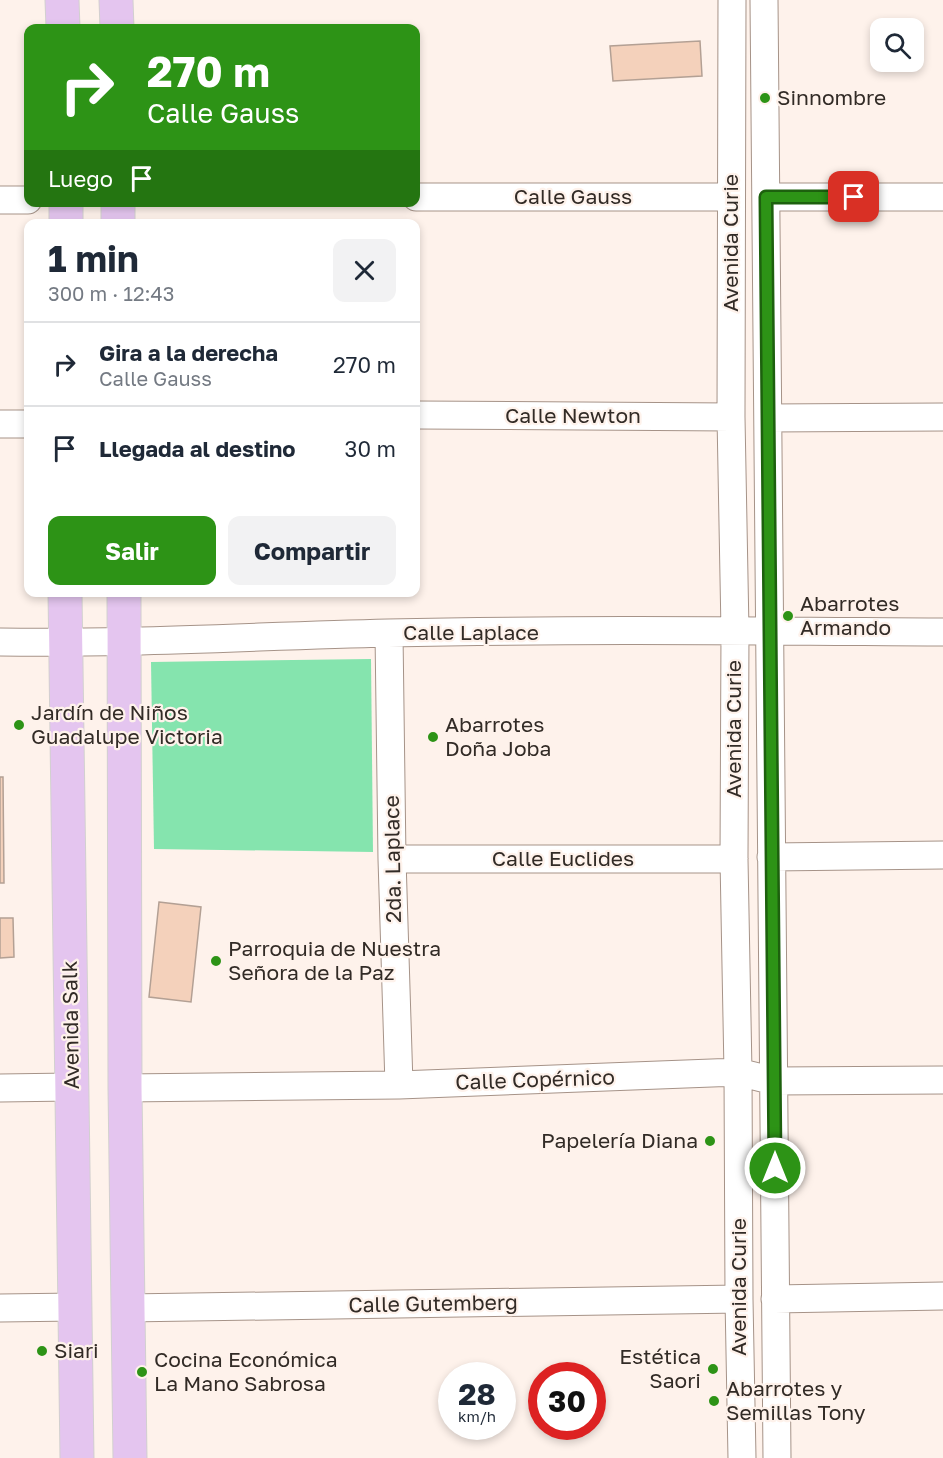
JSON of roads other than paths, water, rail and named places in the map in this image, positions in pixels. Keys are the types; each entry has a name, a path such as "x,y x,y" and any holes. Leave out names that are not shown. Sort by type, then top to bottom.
{"main road":[{"path":"62,0 63,24"},
{"path":"116,0 117,24"},
{"name":"Avenida Salk","path":"65,597 77,1458"},
{"path":"124,597 125,1088 130,1458"}],"street":[{"name":"Avenida Curie","path":"732,0 731,417 735,631 734,859 742,1458"},
{"name":"Avenida Curie","path":"764,0 777,1458"},
{"name":"Calle Gauss","path":"420,197 731,197"},
{"path":"766,197 943,197"},
{"path":"0,200 24,200"},
{"name":"Calle Newton","path":"420,415 731,417"},
{"path":"768,417 943,417"},
{"path":"0,424 24,423"},
{"name":"Calle Laplace","path":"0,642 125,642 389,633 943,632"},
{"name":"2da. Laplace","path":"389,633 392,859 399,1085"},
{"path":"771,857 943,855"},
{"name":"Calle Euclides","path":"392,859 734,859"},
{"name":"Calle Copérnico","path":"125,1088 399,1085 738,1072 774,1082 943,1080"},
{"path":"0,1088 71,1088"},
{"path":"775,1299 943,1296"},
{"name":"Calle Gutemberg","path":"127,1308 739,1299"},
{"path":"0,1308 76,1307"}],"place":[{"name":"Sinnombre","path":"765,98"},
{"name":"Abarrotes Armando","path":"788,616"},
{"name":"Jardín de Niños Guadalupe Victoria","path":"19,725"},
{"name":"Abarrotes Doña Joba","path":"433,737"},
{"name":"Parroquia de Nuestra Señora de la Paz","path":"216,961"},
{"name":"Papelería Diana","path":"710,1141"},
{"name":"Siari","path":"42,1351"},
{"name":"Estética Saori","path":"713,1369"},
{"name":"Cocina Económica La Mano Sabrosa","path":"142,1372"},
{"name":"Abarrotes y Semillas Tony","path":"714,1401"}]}
